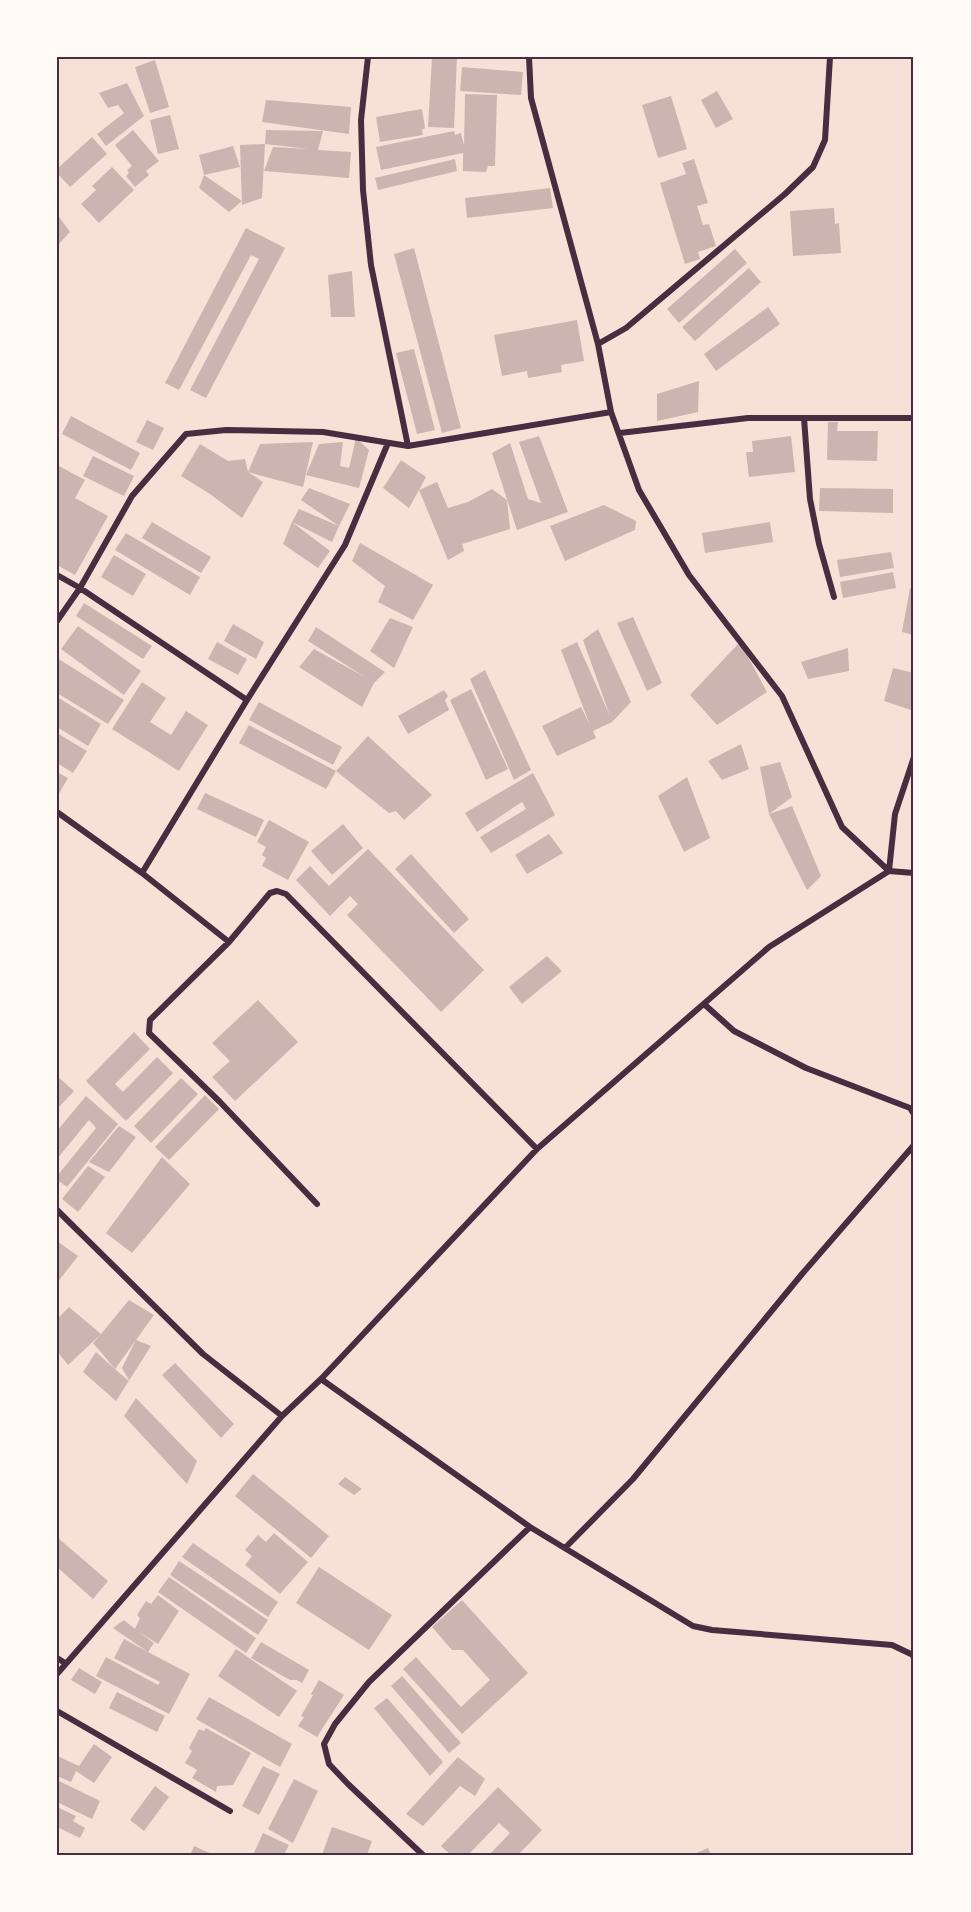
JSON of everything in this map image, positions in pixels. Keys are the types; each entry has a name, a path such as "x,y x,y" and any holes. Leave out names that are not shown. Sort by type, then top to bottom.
{"street":[{"path":"368,57 362,120 363,190 371,265 408,446"},
{"path":"529,57 531,98 597,344 611,412 639,490 689,575 782,696 842,827 890,871"},
{"path":"597,344 626,328 785,194 813,166 825,140 830,57"},
{"path":"57,621 80,588 132,496 186,434 226,430 323,432 408,446 611,412"},
{"path":"620,433 748,418 914,418"},
{"path":"804,418 810,499 819,544 834,597"},
{"path":"142,873 345,545 388,443"},
{"path":"57,575 247,700"},
{"path":"890,871 895,814 914,757"},
{"path":"57,812 142,873 229,942"},
{"path":"57,1674 282,1416 321,1378 537,1149 769,947 890,871 914,873"},
{"path":"317,1204 220,1102 149,1033 150,1020 229,942 270,893 278,891 286,894 537,1149"},
{"path":"704,1004 734,1031 806,1068 910,1108 914,1114"},
{"path":"565,1548 633,1479 802,1274 914,1148 914,1145"},
{"path":"57,1210 203,1354 282,1416"},
{"path":"321,1378 530,1527 693,1626 712,1630 892,1644 913,1655 914,1659"},
{"path":"423,1855 329,1764 324,1744 335,1724 369,1682 530,1527"},
{"path":"57,1658 65,1663"},
{"path":"57,1711 230,1811"}],"building":[{"path":"432,57 457,57 454,128 428,127"},
{"path":"155,60 169,107 150,113 135,67"},
{"path":"462,67 523,72 521,95 460,91"},
{"path":"127,83 144,116 106,146 97,134 124,113 118,105 108,108 99,93"},
{"path":"717,91 733,119 716,128 701,100"},
{"path":"465,94 497,95 495,166 488,166 486,172 463,171 463,153 381,170 376,147 454,131 455,135 461,133 464,145"},
{"path":"671,96 687,149 658,158 642,105"},
{"path":"266,100 351,107 349,134 262,122"},
{"path":"422,109 425,128 422,130 423,135 380,142 376,117"},
{"path":"170,115 179,149 158,154 150,120"},
{"path":"133,130 159,161 146,171 149,175 135,187 126,176 129,173 127,170 132,166 115,145"},
{"path":"266,130 323,131 318,150 351,152 349,178 264,171 273,147 309,149 265,144"},
{"path":"92,137 107,154 70,187 57,173 57,169"},
{"path":"265,144 262,198 242,205 240,145"},
{"path":"233,146 240,167 204,175 199,155"},
{"path":"455,159 457,171 378,190 375,178"},
{"path":"694,159 708,203 697,206 703,225 709,224 716,246 698,252 700,259 685,264 660,183 686,174 682,163"},
{"path":"112,167 134,190 99,223 81,204 96,190 92,186"},
{"path":"204,175 242,201 229,212 199,188"},
{"path":"550,188 553,208 467,218 465,198"},
{"path":"834,208 835,224 839,223 841,253 793,256 790,211"},
{"path":"57,214 70,232 57,246"},
{"path":"246,228 285,248 206,398 190,390 259,259 251,255 179,390 165,383"},
{"path":"414,248 461,428 442,433 394,254"},
{"path":"735,249 747,263 679,323 667,309"},
{"path":"749,268 761,282 695,341 682,327"},
{"path":"352,271 355,317 331,317 328,275"},
{"path":"768,307 780,324 716,371 704,354"},
{"path":"577,320 584,361 561,365 562,372 528,378 527,371 502,376 494,335"},
{"path":"414,349 435,430 417,434 396,353"},
{"path":"699,381 698,412 657,421 657,394"},
{"path":"71,416 140,453 131,470 62,434"},
{"path":"147,420 164,428 153,450 136,442"},
{"path":"828,422 838,422 837,431 878,431 877,461 827,460"},
{"path":"539,436 568,512 517,530 492,453 510,443 528,499 541,503 519,442"},
{"path":"791,436 795,472 749,477 746,452 753,452 752,441"},
{"path":"356,438 369,450 359,488 306,475 319,444 343,442 340,466 349,468"},
{"path":"313,442 303,487 248,472 260,444"},
{"path":"200,444 228,461 245,459 248,472 263,482 242,518 181,476"},
{"path":"93,456 134,476 124,496 83,476"},
{"path":"401,460 426,477 409,508 383,488"},
{"path":"57,465 85,480 75,498 108,516 75,575 57,565"},
{"path":"437,482 448,508 468,502 492,489 507,500 510,529 462,544 464,551 448,560 419,490"},
{"path":"309,488 350,504 339,526 301,500"},
{"path":"820,488 893,489 893,513 819,511"},
{"path":"604,505 636,521 635,530 565,561 550,526"},
{"path":"299,509 339,526 332,542 292,522"},
{"path":"152,522 211,557 201,573 142,538"},
{"path":"292,522 330,551 318,568 283,544"},
{"path":"770,522 773,542 705,553 702,533"},
{"path":"126,533 200,577 190,595 115,550"},
{"path":"360,543 433,585 413,620 378,602 385,586 352,561"},
{"path":"891,552 894,568 840,577 837,560"},
{"path":"114,555 146,574 133,596 101,577"},
{"path":"893,572 896,588 843,598 840,582"},
{"path":"910,588 914,589 914,635 902,632"},
{"path":"84,603 152,646 143,659 76,616"},
{"path":"633,617 662,683 647,691 617,623"},
{"path":"390,618 413,627 394,668 370,651"},
{"path":"233,624 264,642 256,659 224,641"},
{"path":"78,626 141,671 124,695 61,649"},
{"path":"316,627 385,672 374,683 362,707 299,667 314,649 365,677 308,641"},
{"path":"598,629 631,702 612,722 593,731 596,738 557,756 542,726 581,707 590,725 561,650 577,642 610,716 583,640"},
{"path":"217,642 247,659 238,675 208,659"},
{"path":"740,642 767,692 717,725 690,695"},
{"path":"848,648 849,671 808,679 801,662"},
{"path":"57,658 124,700 108,724 57,693"},
{"path":"893,668 914,673 914,711 884,701"},
{"path":"485,670 531,770 514,780 470,679"},
{"path":"142,682 166,698 150,722 171,735 186,711 208,725 179,771 112,729"},
{"path":"471,689 508,769 486,780 450,700"},
{"path":"444,690 448,696 445,700 449,710 408,734 398,716"},
{"path":"57,697 101,724 88,746 57,727"},
{"path":"259,702 342,747 333,765 249,720"},
{"path":"249,725 336,771 326,789 239,743"},
{"path":"57,733 87,751 73,773 57,763"},
{"path":"368,736 432,795 404,820 396,811 389,813 336,771"},
{"path":"741,744 749,769 722,780 708,761"},
{"path":"780,762 792,797 769,814 760,767"},
{"path":"57,772 68,778 57,797"},
{"path":"533,773 555,815 491,853 480,837 526,809 522,802 477,832 465,813"},
{"path":"687,777 710,838 684,852 658,796"},
{"path":"205,793 264,820 256,837 197,809"},
{"path":"792,806 821,876 807,890 769,814"},
{"path":"269,820 309,842 288,880 262,866 266,858 262,855 266,847 257,842"},
{"path":"343,824 363,848 332,875 311,851"},
{"path":"549,834 563,853 527,874 515,855"},
{"path":"368,849 484,970 441,1012 347,915 358,904 350,896 330,916 296,880 310,866 329,886"},
{"path":"411,854 469,919 454,933 395,869"},
{"path":"547,956 562,971 522,1004 509,987"},
{"path":"258,1000 298,1042 235,1101 212,1077 230,1061 212,1043"},
{"path":"134,1032 150,1049 115,1084 123,1092 157,1057 173,1073 126,1121 86,1081"},
{"path":"57,1076 74,1091 57,1109"},
{"path":"181,1078 198,1094 151,1143 134,1126"},
{"path":"205,1095 219,1109 169,1160 155,1147"},
{"path":"86,1096 118,1124 67,1187 57,1180 57,1176 96,1128 89,1120 57,1159 57,1131"},
{"path":"119,1126 136,1137 109,1172 89,1162"},
{"path":"162,1157 190,1184 132,1253 106,1233"},
{"path":"88,1166 105,1177 78,1212 62,1199"},
{"path":"57,1241 78,1256 57,1283"},
{"path":"129,1300 154,1315 115,1369 93,1343"},
{"path":"69,1307 101,1334 68,1365 57,1351 57,1319"},
{"path":"136,1340 151,1346 129,1380 122,1368"},
{"path":"96,1352 129,1381 116,1401 83,1372"},
{"path":"175,1363 234,1424 221,1438 162,1375"},
{"path":"136,1398 197,1461 187,1484 124,1416"},
{"path":"253,1474 329,1536 311,1558 235,1496"},
{"path":"345,1477 362,1489 354,1495 338,1484"},
{"path":"274,1533 308,1562 280,1594 245,1565 252,1556 245,1550 258,1535 266,1542"},
{"path":"57,1537 108,1581 93,1599 57,1567"},
{"path":"193,1543 278,1602 268,1617 182,1557"},
{"path":"179,1561 268,1620 258,1635 170,1575"},
{"path":"319,1567 392,1615 369,1650 296,1603"},
{"path":"169,1577 256,1638 246,1653 158,1592"},
{"path":"158,1595 179,1611 158,1644 139,1632 154,1643 148,1652 113,1628 124,1620 135,1629 140,1618 137,1615 146,1601 151,1604"},
{"path":"462,1600 528,1673 462,1734 403,1669 416,1657 461,1707 490,1680 463,1650 452,1650 432,1627"},
{"path":"124,1639 190,1674 169,1714 96,1676 106,1657 158,1685 160,1682 114,1658"},
{"path":"261,1642 309,1670 302,1683 290,1680 251,1658"},
{"path":"236,1649 297,1691 279,1717 218,1676"},
{"path":"79,1668 102,1682 95,1694 71,1680"},
{"path":"402,1676 461,1743 449,1753 391,1686"},
{"path":"319,1680 344,1695 317,1737 298,1726"},
{"path":"117,1692 165,1716 157,1732 109,1708"},
{"path":"209,1697 292,1744 280,1767 196,1719"},
{"path":"387,1698 443,1762 430,1776 374,1708"},
{"path":"206,1728 251,1753 233,1785 217,1786 216,1792 192,1778 197,1770 185,1763 192,1751 189,1748 199,1729 204,1731"},
{"path":"94,1744 112,1757 94,1783 76,1771 71,1782 57,1776 57,1756 79,1766"},
{"path":"458,1757 485,1779 475,1796 460,1786 423,1826 406,1814"},
{"path":"263,1766 280,1774 259,1815 242,1806"},
{"path":"294,1779 318,1791 293,1843 268,1829"},
{"path":"57,1780 100,1801 92,1819 57,1802"},
{"path":"155,1786 169,1797 144,1831 130,1820"},
{"path":"498,1787 542,1830 518,1855 489,1855 510,1833 499,1823 468,1855 451,1855 441,1846"},
{"path":"57,1807 76,1816 73,1821 85,1828 80,1838 57,1827"},
{"path":"332,1827 372,1841 367,1855 322,1855"},
{"path":"263,1833 289,1845 284,1855 253,1855"},
{"path":"194,1846 214,1855 190,1855"},
{"path":"708,1848 711,1855 692,1855"}]}
